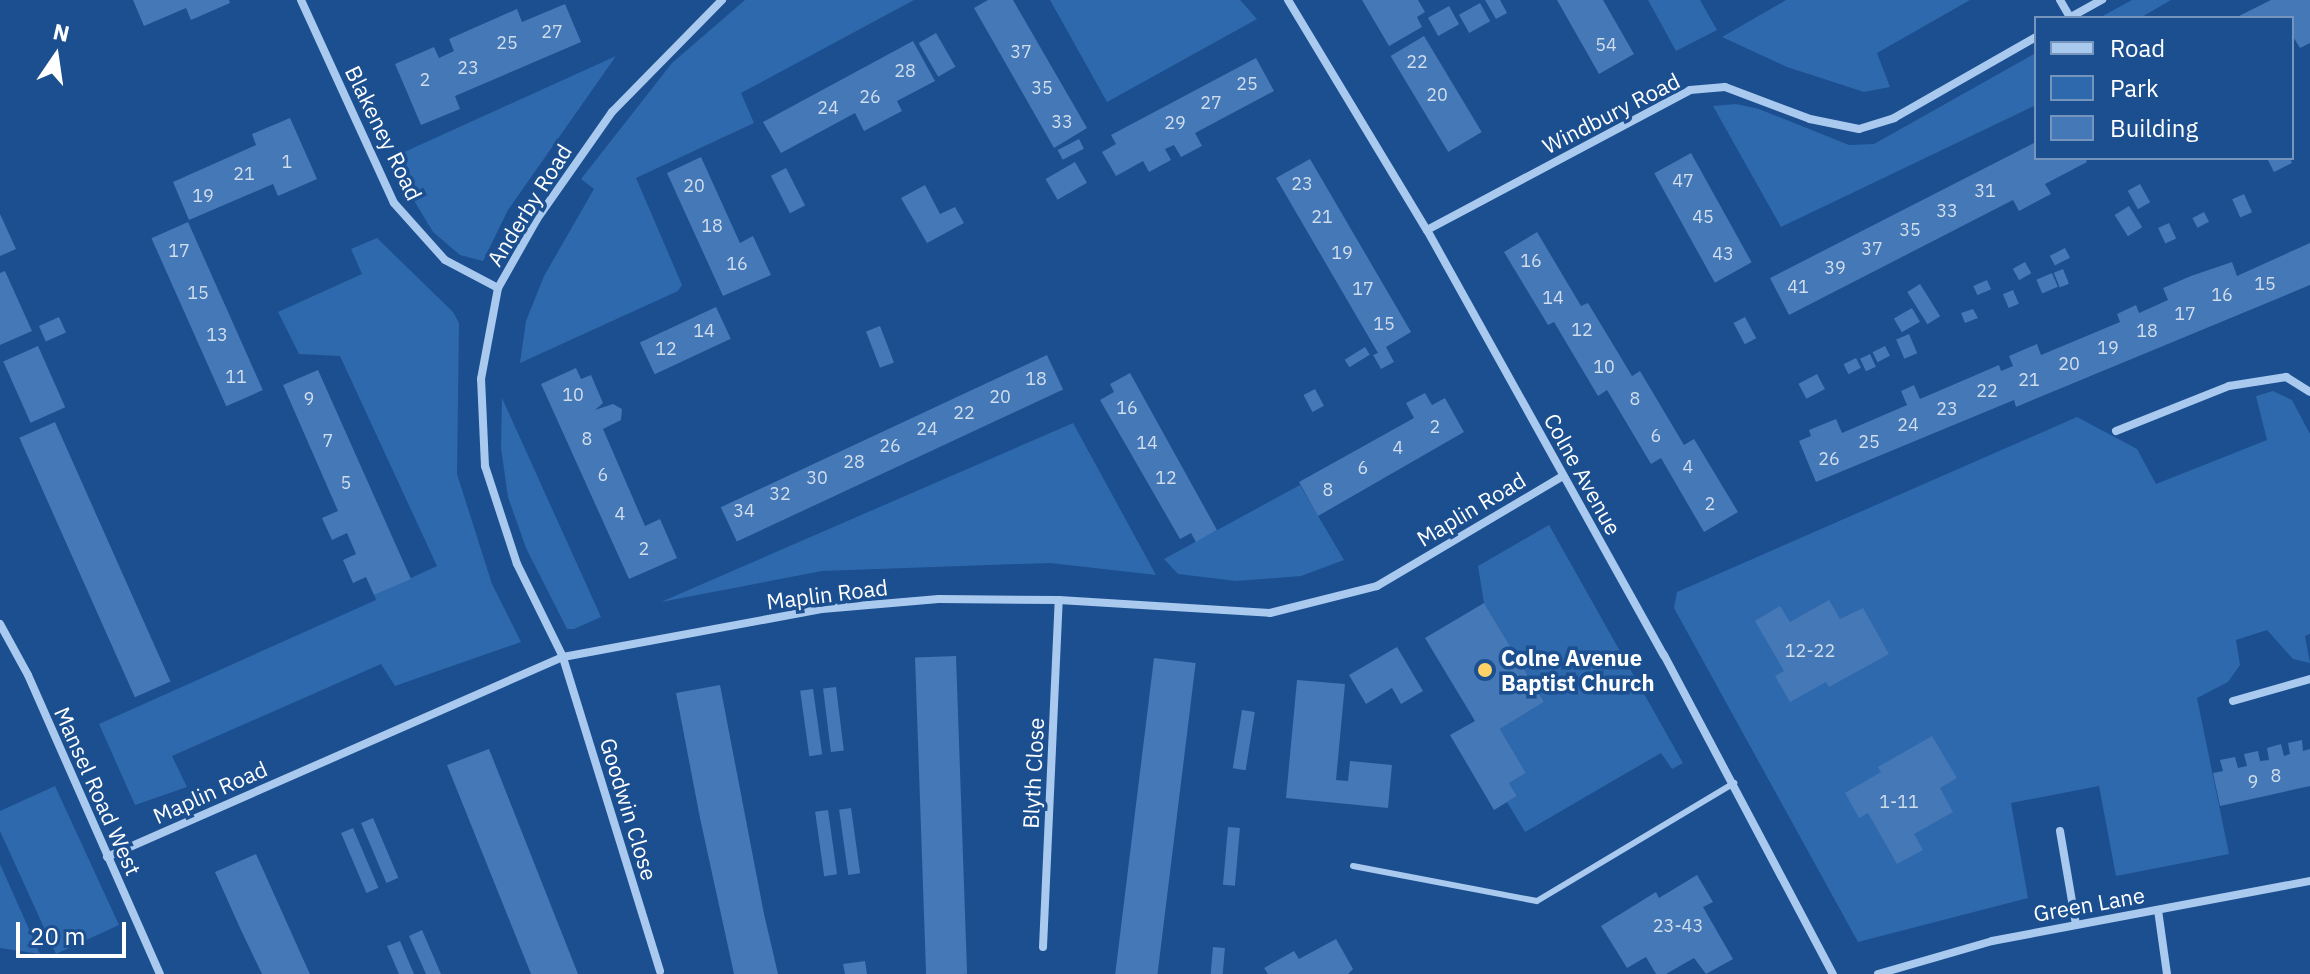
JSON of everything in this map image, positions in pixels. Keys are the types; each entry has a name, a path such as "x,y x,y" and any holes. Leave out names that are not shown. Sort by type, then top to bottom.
{"street":[{"name":"Blakeney Road","path":"301,0 394,203 445,260 498,288"},
{"name":"Anderby Road","path":"563,657 517,564 485,466 481,379 498,288 537,219 612,112 722,0"},
{"name":"Colne Avenue","path":"1288,0 1427,230 1734,783 1833,974"},
{"path":"2074,16 2102,0"},
{"name":"Windbury Road","path":"1427,230 1690,90 1725,87 1810,119 1859,129 1894,118 2034,38"},
{"path":"2116,431 2229,386 2286,377 2310,392"},
{"name":"Maplin Road","path":"107,857 563,657 822,609 939,599 1059,600 1270,613 1377,586 1563,476"},
{"name":"Blyth Close","path":"1043,947 1059,600"},
{"name":"Mansel Road West","path":"0,624 28,675 160,974"},
{"name":"Goodwin Close","path":"563,657 660,971"},
{"path":"2233,701 2310,679"},
{"path":"2060,831 2076,925"},
{"name":"Green Lane","path":"1884,973 1992,941 2310,881"},
{"path":"2158,910 2167,974"}],"lane":[{"path":"1353,866 1537,901 1734,783"}],"green space":[{"path":"745,0 914,0 741,93 754,123 636,178 682,285 678,291 520,363 526,321 544,276 594,189 581,179 672,63"},
{"path":"1050,0 1240,0 1257,19 1107,102"},
{"path":"1648,0 1700,0 1717,30 1676,51"},
{"path":"1786,0 1970,0 1877,53 1890,87 1864,92 1787,67 1722,37"},
{"path":"2132,0 2171,0 2143,16 2103,16"},
{"path":"2034,54 2034,106 1781,227 1713,106 1736,104 1759,109 1849,145 1874,144"},
{"path":"616,56 508,210 483,261 460,255 433,232 389,159"},
{"path":"377,238 453,312 459,323 457,474 492,584 521,642 395,686 381,664 172,756 187,787 135,805 99,724 376,600 374,595 437,566 340,356 299,354 278,312 362,274 351,249"},
{"path":"2273,391 2292,400 2310,434 2310,634 2305,636 2310,663 2293,659 2267,630 2236,640 2240,665 2228,682 2197,698 2229,854 2116,876 2099,786 2011,803 2028,898 1858,942 1674,608 1677,592 2077,417 2137,449 2156,484 2267,440 2256,396"},
{"path":"502,398 601,617 574,629 567,629 526,548 508,497 501,448"},
{"path":"1073,423 1156,575 1050,563 822,571 661,602"},
{"path":"1300,485 1344,560 1301,576 1236,581 1178,574 1164,559"},
{"path":"1549,525 1683,763 1672,769 1661,753 1525,832 1507,802 1517,796 1509,783 1526,773 1500,729 1544,702 1484,603 1478,566"},
{"path":"55,786 119,925 56,954 0,831 0,811"},
{"path":"0,864 40,954 0,948"}],"building":[{"path":"133,0 229,0 230,3 191,20 186,8 144,26"},
{"path":"988,0 1013,0 1087,128 1054,148 974,8"},
{"path":"1362,0 1418,0 1425,12 1417,17 1422,27 1389,46"},
{"path":"1485,0 1500,0 1507,13 1496,19"},
{"path":"1557,0 1603,0 1634,54 1599,74"},
{"path":"2271,0 2310,0 2310,43 2300,48 2294,38 2294,16 2239,16"},
{"path":"1480,3 1490,21 1469,33 1459,15"},
{"path":"565,4 581,42 455,96 460,109 421,125 395,64 434,47 439,58 454,51 449,39 517,9 522,22"},
{"path":"1449,6 1459,24 1438,36 1428,18"},
{"path":"936,33 956,67 938,77 919,43"},
{"path":"1424,36 1482,132 1448,152 1391,56"},
{"path":"913,41 935,81 897,101 902,111 864,131 855,113 781,153 763,122"},
{"path":"1256,58 1274,91 1195,133 1202,146 1181,157 1174,145 1165,149 1171,160 1149,172 1143,161 1116,176 1102,152 1116,144 1111,135"},
{"path":"290,118 317,179 278,196 273,184 189,220 173,182 256,145 252,134"},
{"path":"1079,139 1084,149 1063,160 1058,150"},
{"path":"2034,143 2034,160 2087,162 2045,184 2051,194 2019,211 2013,200 1789,315 1770,278"},
{"path":"1691,153 1752,262 1715,283 1654,173"},
{"path":"701,157 740,243 753,236 771,275 723,296 667,173"},
{"path":"1310,159 1411,332 1386,347 1394,362 1381,369 1373,355 1378,353 1276,178"},
{"path":"2268,160 2291,160 2292,163 2274,172"},
{"path":"1075,162 1087,183 1058,200 1046,179"},
{"path":"786,168 805,205 790,213 771,176"},
{"path":"2140,184 2150,202 2138,209 2128,191"},
{"path":"925,185 940,214 955,207 964,223 927,243 901,198"},
{"path":"2244,194 2252,212 2240,218 2232,199"},
{"path":"2129,206 2142,227 2128,236 2115,215"},
{"path":"2204,212 2209,222 2197,228 2192,218"},
{"path":"0,214 16,249 0,256"},
{"path":"188,222 263,390 226,406 151,238"},
{"path":"2169,223 2176,238 2165,243 2158,228"},
{"path":"1537,232 1581,306 1588,303 1632,376 1640,371 1684,445 1694,439 1738,512 1704,532 1661,458 1651,464 1607,390 1598,396 1554,322 1548,325 1504,252"},
{"path":"2310,243 2310,285 2016,407 2014,400 1816,482 1799,441 1811,436 1809,430 1836,419 1842,433 1907,405 1901,391 1914,385 1920,399 1999,365 2001,371 2013,366 2009,356 2037,344 2041,355 2120,322 2117,314 2136,305 2139,313 2168,300 2163,288 2191,276 2232,262 2237,276"},
{"path":"2065,248 2070,258 2055,266 2050,256"},
{"path":"2025,262 2031,273 2019,280 2013,269"},
{"path":"2063,269 2069,284 2060,288 2054,273"},
{"path":"5,271 32,331 0,345 0,273"},
{"path":"2052,273 2058,287 2042,293 2036,280"},
{"path":"1987,280 1991,289 1977,295 1973,286"},
{"path":"1920,284 1940,316 1927,324 1907,292"},
{"path":"2013,290 2019,304 2009,308 2003,294"},
{"path":"716,307 731,339 655,374 640,342"},
{"path":"1912,308 1920,322 1902,332 1894,318"},
{"path":"1973,309 1978,318 1965,323 1961,313"},
{"path":"59,317 66,333 46,341 39,326"},
{"path":"1745,317 1756,338 1745,344 1734,323"},
{"path":"880,326 894,362 880,368 866,331"},
{"path":"1909,334 1917,353 1904,359 1896,339"},
{"path":"38,346 65,407 31,423 3,361"},
{"path":"1885,346 1890,356 1878,362 1873,352"},
{"path":"1365,347 1370,355 1349,367 1345,360"},
{"path":"1870,354 1876,367 1866,371 1860,359"},
{"path":"1047,355 1063,389 737,542 721,507"},
{"path":"1856,358 1861,368 1849,374 1844,364"},
{"path":"576,368 581,379 591,375 603,403 595,410 613,404 622,409 621,420 603,429 645,526 660,519 677,558 629,579 541,384"},
{"path":"318,370 411,579 374,595 366,577 353,583 343,560 356,554 347,533 332,540 322,518 338,511 283,385"},
{"path":"1130,373 1217,530 1196,542 1191,533 1180,539 1100,400 1114,392 1110,384"},
{"path":"1817,374 1825,389 1806,399 1798,384"},
{"path":"1315,389 1324,406 1312,412 1304,395"},
{"path":"1425,393 1432,405 1445,398 1464,432 1318,516 1299,482 1414,418 1406,403"},
{"path":"55,422 171,681 135,697 19,438"},
{"path":"1829,600 1840,619 1863,608 1889,654 1829,687 1826,682 1790,702 1775,676 1784,671 1755,621 1780,606 1790,622"},
{"name":"Colne Avenue Baptist Church","path":"1484,603 1544,702 1500,729 1526,773 1509,783 1517,796 1494,810 1450,735 1475,721 1425,638"},
{"path":"1397,647 1423,691 1401,704 1392,688 1366,704 1349,675"},
{"path":"956,656 967,974 926,974 915,657"},
{"path":"1154,658 1196,663 1158,974 1115,974"},
{"path":"1297,680 1345,684 1336,780 1348,781 1350,761 1392,765 1388,808 1286,798"},
{"path":"720,685 778,974 734,974 700,818 676,693"},
{"path":"836,687 844,751 831,752 823,689"},
{"path":"813,689 822,754 809,756 800,691"},
{"path":"1242,710 1255,712 1246,770 1233,768"},
{"path":"1932,736 1957,778 1940,788 1953,812 1914,834 1923,850 1897,864 1868,813 1859,818 1845,793 1881,772 1878,767"},
{"path":"2302,740 2303,751 2310,749 2310,786 2220,806 2213,773 2223,771 2220,760 2235,757 2238,768 2247,766 2244,754 2258,751 2260,761 2269,760 2267,748 2281,744 2284,756 2290,754 2288,743"},
{"path":"489,749 578,974 531,974 447,765"},
{"path":"851,808 860,873 848,875 839,810"},
{"path":"828,810 837,874 824,876 815,812"},
{"path":"373,818 398,878 386,883 361,823"},
{"path":"1228,827 1240,828 1235,886 1223,885"},
{"path":"353,828 378,888 366,893 341,833"},
{"path":"256,854 310,974 262,974 240,928 215,872"},
{"path":"1697,875 1713,902 1703,907 1733,959 1706,974 1694,958 1666,974 1656,974 1646,957 1627,968 1601,926 1656,892 1659,898"},
{"path":"422,930 441,974 426,974 409,936"},
{"path":"1336,939 1353,969 1348,974 1268,974 1264,968 1294,951 1299,959"},
{"path":"400,941 414,974 399,974 387,946"},
{"path":"1213,947 1225,948 1223,974 1211,974"},
{"path":"865,961 867,974 845,974 843,964"}],"place":[{"name":"Colne Avenue Baptist Church","path":"1485,670"}]}
